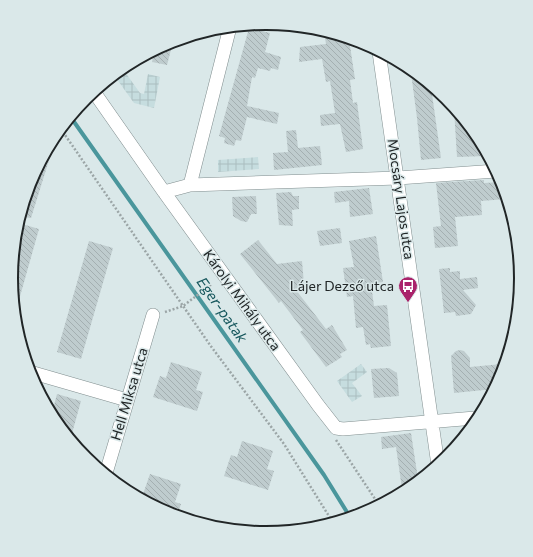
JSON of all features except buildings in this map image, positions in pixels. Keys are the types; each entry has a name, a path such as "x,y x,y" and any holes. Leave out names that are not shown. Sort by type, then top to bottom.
{"street":[{"path":"190,185 228,33"},
{"name":"Mocsáry Lajos utca","path":"380,58 437,458"},
{"name":"Károlyi Mihály utca","path":"98,97 313,399 336,428"},
{"path":"164,192 190,185 398,178 490,171"},
{"name":"Hell Miksa utca","path":"107,469 153,315"},
{"path":"38,376 127,400"},
{"path":"336,428 343,429 472,418"}],"path":[{"path":"64,134 210,345 284,444 331,519"},
{"path":"153,315 184,306 212,284"},
{"path":"336,428 335,438 376,501"}],"shaded area":[{"path":"126,73 140,93 144,94 148,74 160,77 154,108 134,103 117,80"},
{"path":"258,157 259,169 218,172 218,160"},
{"path":"361,364 367,372 352,383 362,396 352,402 337,381"}],"waterway":[{"name":"Eger-patak","path":"74,122 324,475 348,513"}],"place":[{"name":"Lájer Dezső utca","path":"408,303"}]}
